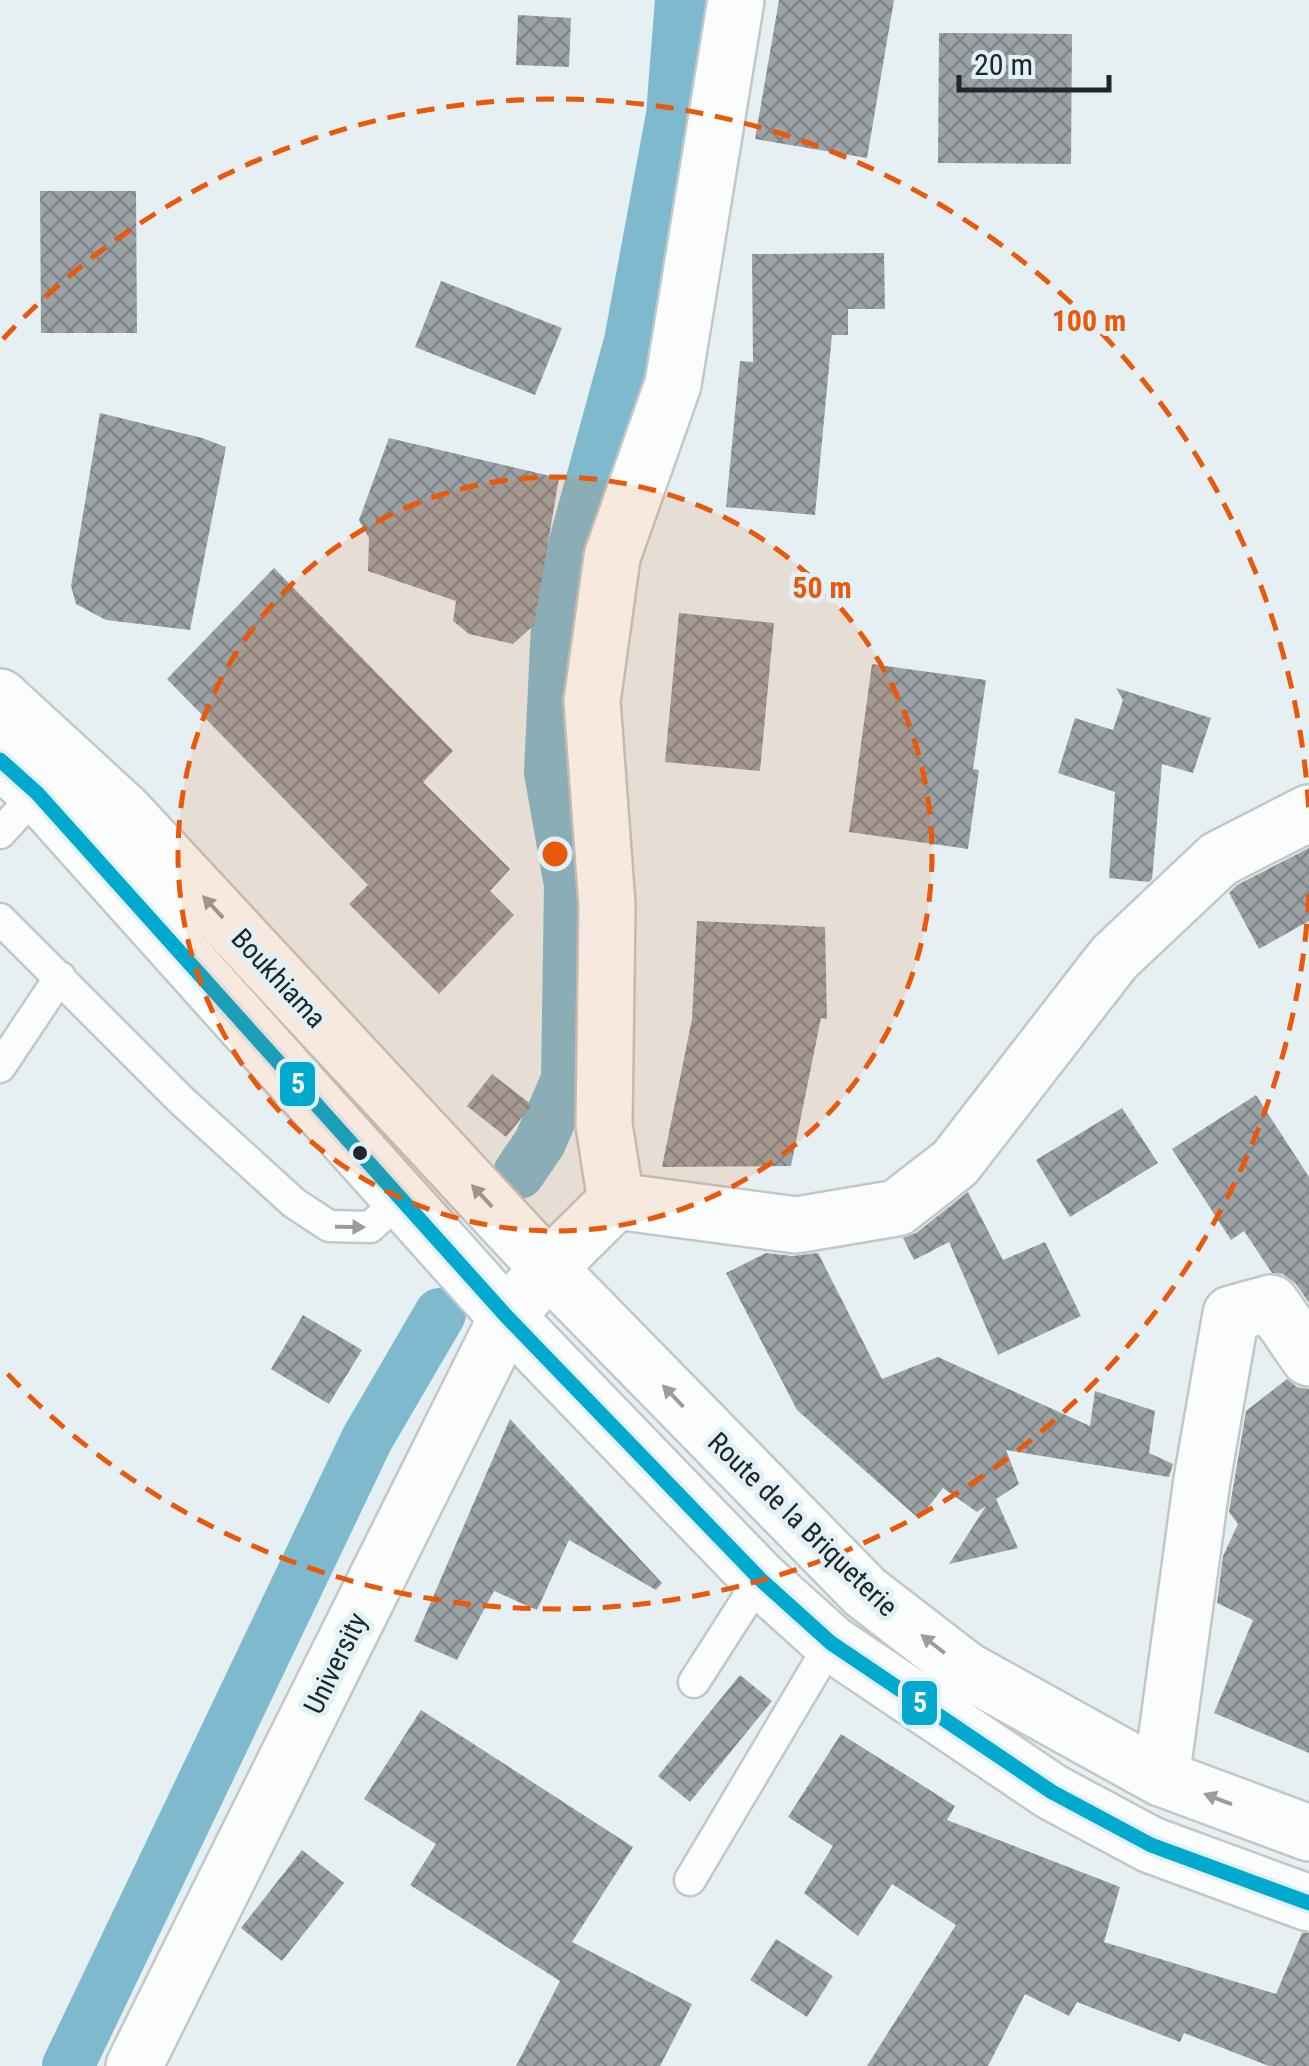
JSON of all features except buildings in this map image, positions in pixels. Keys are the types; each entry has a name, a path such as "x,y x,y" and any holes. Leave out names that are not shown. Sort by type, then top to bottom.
{"street":[{"path":"736,0 673,384 612,556 592,701 607,905 604,1125 616,1201 796,1226 897,1208 955,1163 1114,958 1220,859 1309,813"},
{"name":"Boukhiama","path":"0,697 124,811 548,1268"},
{"name":"Boukhiama","path":"19,776 507,1317"},
{"name":"University","path":"134,2066 507,1317 548,1268 616,1201"},
{"name":"Route de la Briqueterie","path":"548,1268 865,1592 966,1670 1162,1778 1309,1833"},
{"path":"1162,1778 1202,1480 1231,1314 1271,1303 1309,1358"},
{"path":"507,1317 760,1579 831,1643 1052,1792 1151,1845 1309,1903"}],"lane":[{"path":"0,832 19,776"},
{"path":"0,919 182,1101 294,1203 329,1226 370,1227 401,1199"},
{"path":"0,1067 60,977"},
{"path":"694,1682 760,1579"},
{"path":"690,1880 831,1643"}],"waterway":[{"path":"519,1173 540,1142 567,1080 570,885 550,772 558,604 630,341 672,115 681,0"},
{"path":"68,2066 367,1439 440,1314"}],"transit line":[{"name":"5","path":"0,760 37,793 507,1317 760,1579 831,1643 1052,1792 1151,1845 1309,1903"}]}
